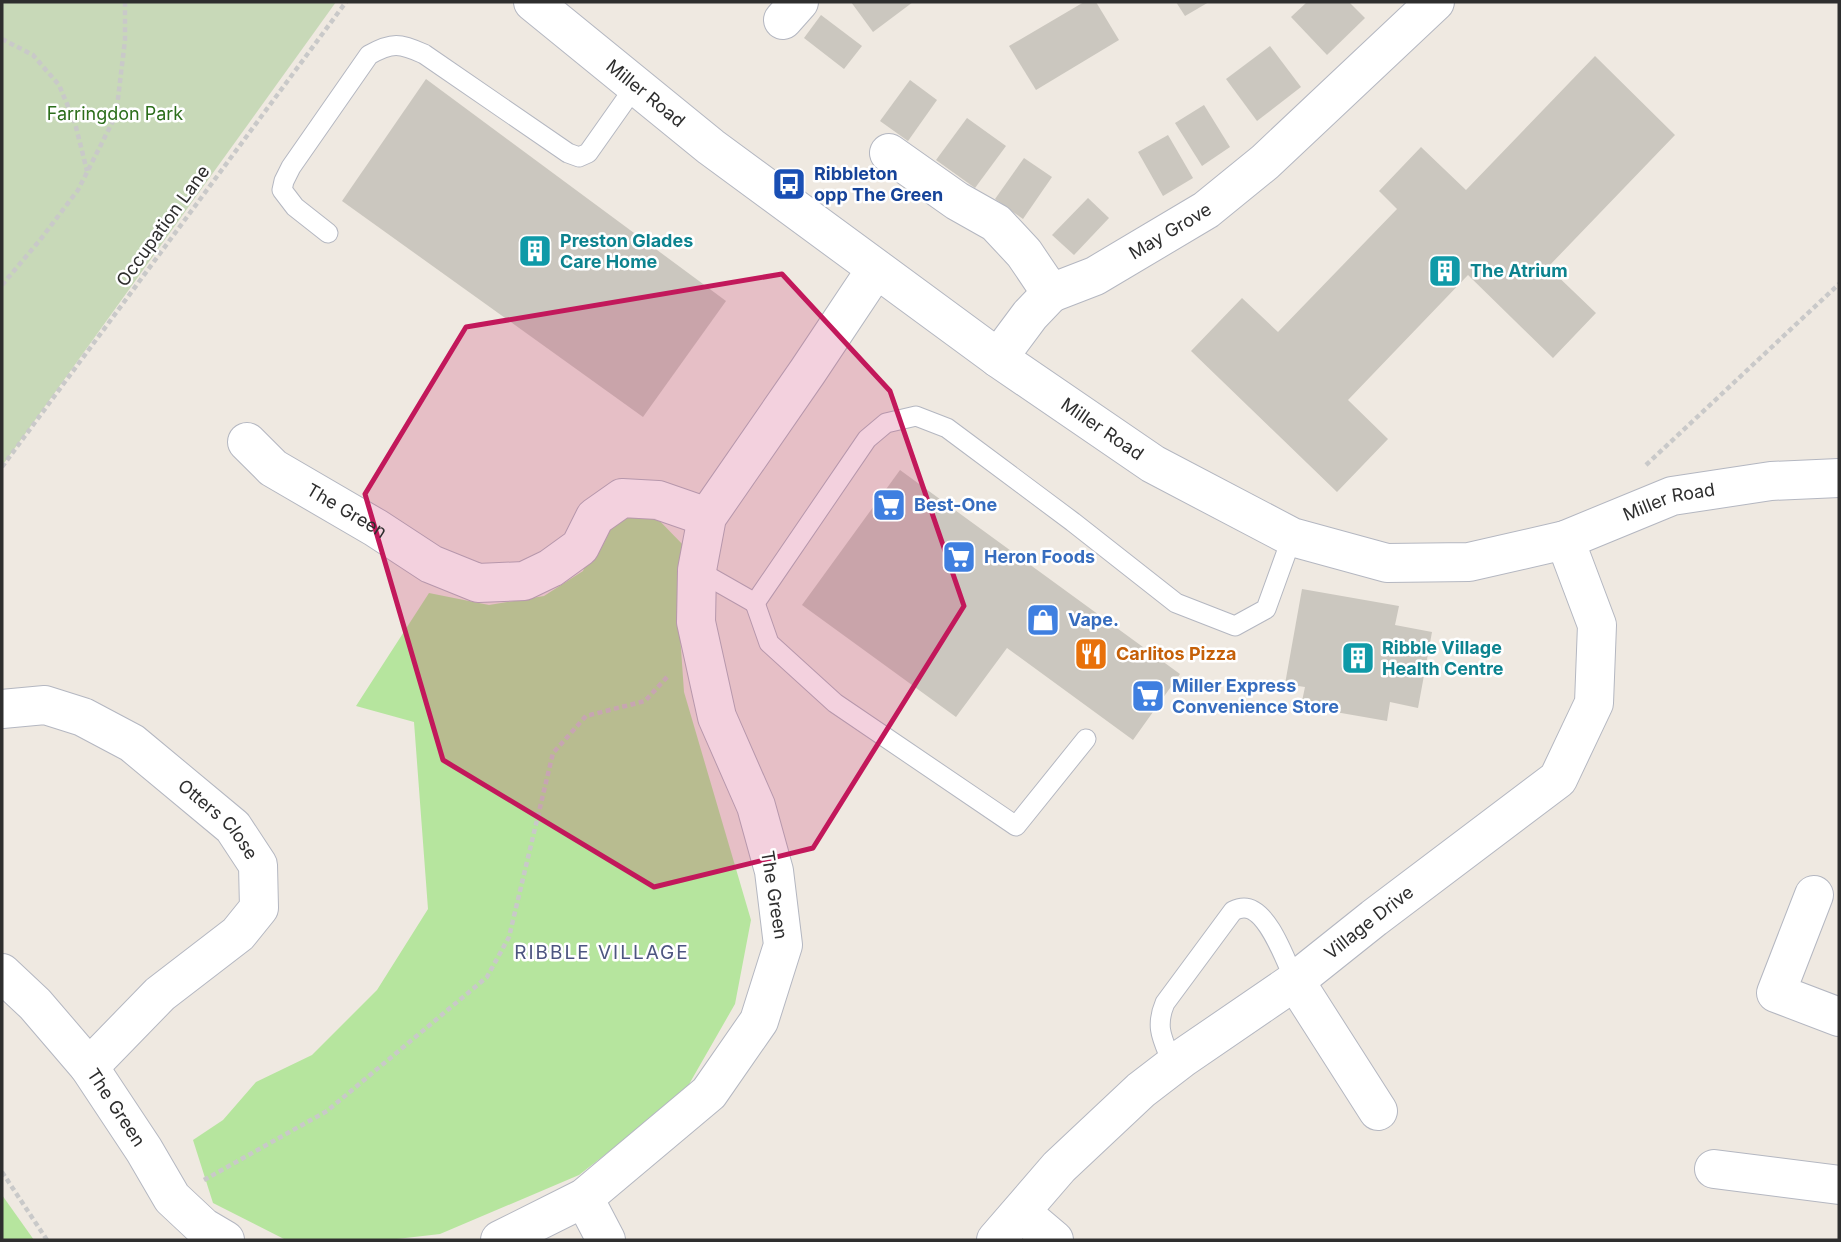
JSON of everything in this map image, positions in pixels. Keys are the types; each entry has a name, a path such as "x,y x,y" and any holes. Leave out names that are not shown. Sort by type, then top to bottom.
{"street":[{"name":"Miller Road","path":"533,2 711,147 999,358 1153,464 1292,537 1387,563 1469,562 1565,540 1672,496 1770,481 1839,478"},
{"name":"May Grove","path":"1051,293 1095,276 1206,210 1265,162 1435,2"},
{"path":"889,153 957,201 996,223 1024,253 1051,293 1030,315 999,358"},
{"name":"The Green","path":"500,1240 584,1198 709,1093 759,1021 783,945 774,871 756,806 717,717 696,622 697,570 707,517 876,269"},
{"name":"The Green","path":"247,442 273,468 376,528 431,564 478,583 524,581 551,568 580,547 595,517 622,498 658,500 707,517"},
{"name":"Village Drive","path":"996,1240 1059,1167 1140,1090 1295,981 1558,779 1594,703 1597,625 1565,540"},
{"name":"Otters Close","path":"2,709 45,705 83,717 132,743 233,827 258,865 259,908 238,934 160,994 89,1067"},
{"path":"1814,895 1776,993 1839,1017"},
{"name":"The Green","path":"2,973 35,1004 89,1067 172,1198 203,1227 225,1240"},
{"path":"1295,981 1378,1111"},
{"path":"1714,1169 1839,1185"},
{"path":"584,1198 606,1240"},
{"path":"1021,1212 1054,1240"}],"lane":[{"path":"328,233 295,206 282,190 284,181 369,55 383,47 394,44 424,54 568,153 579,157 588,153 636,85"},
{"path":"755,603 867,439 886,423 916,416 947,428 1073,522 1175,603 1235,626 1266,609 1292,537"},
{"path":"697,570 755,603 769,643 835,703 1016,826 1086,739"},
{"path":"1173,1065 1160,1030 1160,1013 1233,911 1245,908 1262,917 1295,981"}],"path":[{"path":"2,285 78,190 116,115 125,40 125,2"},
{"name":"Occupation Lane","path":"2,467 346,2"},
{"path":"2,39 33,55 59,85 75,123 87,172"},
{"path":"1636,474 1839,284"},
{"path":"172,1198 327,1111 488,977 509,937 553,753 586,716 645,701 671,673"},
{"path":"2,1172 47,1240"}],"highlighted area":[{"path":"782,274 890,391 964,606 813,848 654,887 443,760 365,494 466,327"}],"green space":[{"name":"Farringdon Park","path":"2,2 336,2 2,466"},
{"path":"620,511 652,513 686,548 679,620 684,692 751,920 735,1004 684,1093 579,1175 440,1234 388,1240 286,1240 213,1203 193,1140 223,1120 256,1082 312,1055 377,990 428,909 414,722 356,706 429,593 489,605 544,596 583,571 598,534"},
{"path":"2,1195 34,1240 2,1240"}],"building":[{"path":"851,2 913,2 873,32"},
{"path":"1084,2 1096,2 1119,40 1036,90 1009,46"},
{"path":"1176,2 1209,2 1185,16"},
{"path":"1307,2 1349,2 1365,18 1327,55 1291,17"},
{"path":"821,15 862,46 844,69 804,38"},
{"path":"1270,46 1301,87 1257,121 1226,79"},
{"name":"The Atrium","path":"1595,56 1675,135 1548,267 1596,313 1553,358 1468,275 1348,400 1388,439 1337,492 1191,351 1242,298 1278,332 1397,209 1379,191 1421,147 1466,190"},
{"name":"Preston Glades Care Home","path":"426,79 726,301 643,417 342,201"},
{"path":"910,80 937,100 908,141 880,121"},
{"path":"1204,105 1230,147 1202,166 1175,123"},
{"path":"967,118 1006,146 975,188 936,160"},
{"path":"1168,135 1193,178 1163,196 1138,152"},
{"path":"1024,158 1052,177 1023,219 995,199"},
{"path":"1088,198 1109,218 1074,255 1052,235"},
{"path":"900,470 1180,674 1133,740 1007,648 956,717 802,605"},
{"name":"Ribble Village Health Centre","path":"1302,589 1399,606 1395,625 1432,632 1418,708 1390,702 1387,721 1301,706 1305,687 1285,684"}],"place":[{"name":"Ribbleton opp The Green","path":"789,184"},
{"name":"Preston Glades Care Home","path":"535,251"},
{"name":"The Atrium","path":"1445,271"},
{"name":"Best-One","path":"889,505"},
{"name":"Heron Foods","path":"959,557"},
{"name":"Vape.","path":"1043,620"},
{"name":"Carlitos Pizza","path":"1091,654"},
{"name":"Ribble Village Health Centre","path":"1358,658"},
{"name":"Miller Express Convenience Store","path":"1148,696"}],"district":[{"name":"RIBBLE VILLAGE","path":"602,952"}]}
